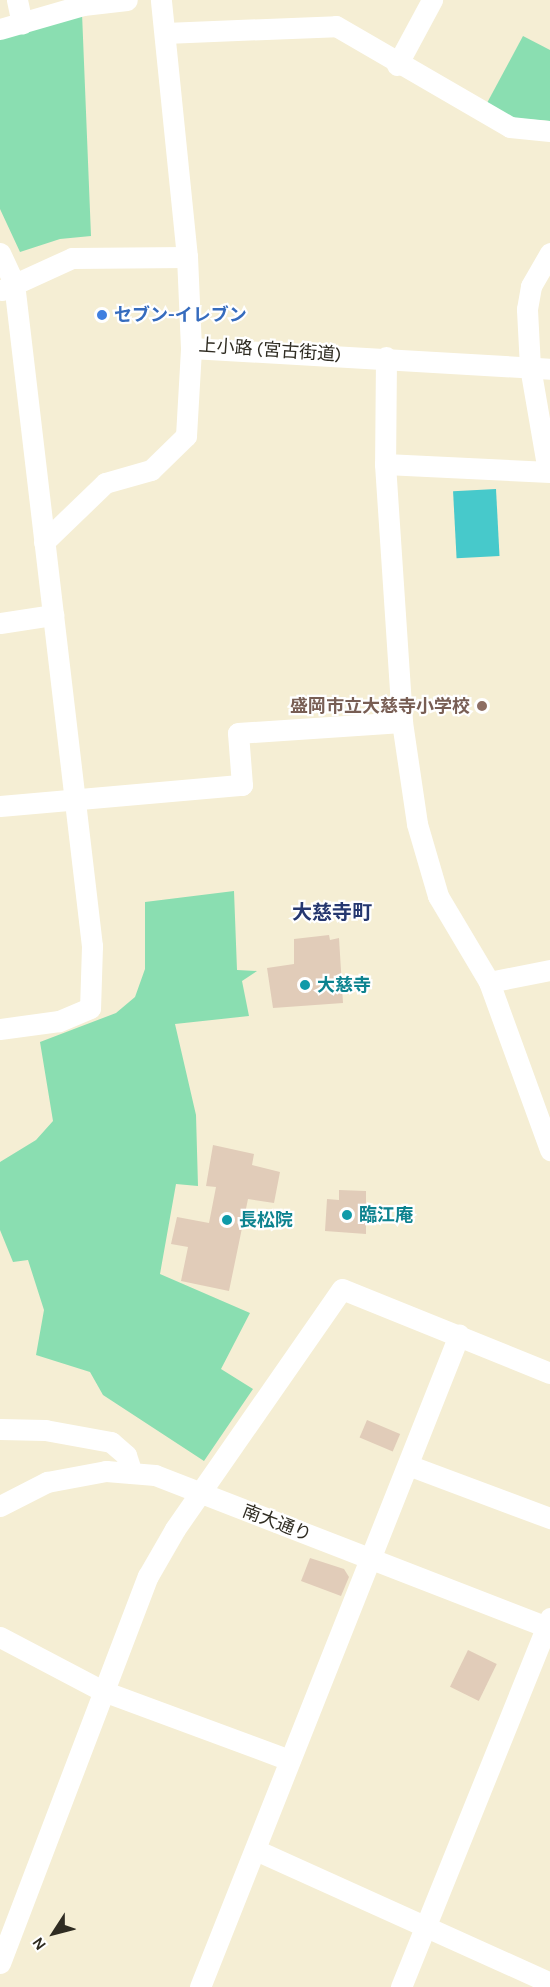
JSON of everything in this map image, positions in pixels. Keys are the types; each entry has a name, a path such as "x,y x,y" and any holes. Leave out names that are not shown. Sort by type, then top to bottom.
{"street":[{"path":"17,0 22,23"},
{"path":"0,29 83,5 127,0"},
{"name":"上小路 (宮古街道)","path":"161,0 187,257 191,348 386,357 540,368"},
{"path":"397,65 432,0"},
{"path":"165,33 336,26 397,65 510,127 550,131"},
{"path":"0,253 7,287 44,542 77,799 92,946 90,1008 59,1021 0,1029"},
{"path":"385,464 549,472 540,368 527,309 531,286 550,253"},
{"path":"7,287 72,258 187,257"},
{"path":"44,542 105,483 151,470 186,436 191,348"},
{"path":"386,357 385,464 402,722 417,824 438,896 489,982 550,1150"},
{"path":"0,623 53,615"},
{"path":"0,806 242,785 238,733 402,722"},
{"path":"489,982 550,970"},
{"path":"0,1963 148,1576 201,1494 342,1289 550,1373"},
{"path":"200,1987 459,1335"},
{"path":"0,1430 45,1430 111,1442 126,1455 132,1473"},
{"path":"408,1465 550,1518"},
{"name":"南大通り","path":"0,1506 47,1482 106,1471 168,1479 201,1494 549,1624"},
{"path":"401,1987 549,1624"},
{"path":"0,1637 103,1691 290,1761"},
{"path":"256,1850 550,1983"}],"green space":[{"path":"82,13 91,236 60,239 20,252 0,209 0,36"},
{"path":"523,36 550,50 550,121 512,118 487,103"},
{"path":"234,891 237,970 257,971 242,981 249,1016 175,1024 196,1115 198,1186 176,1184 160,1274 250,1313 221,1369 253,1389 204,1461 103,1395 90,1372 36,1355 44,1310 28,1260 13,1262 0,1230 0,1162 36,1140 53,1121 40,1042 116,1013 135,997 145,969 145,902"}],"water":[{"path":"496,489 500,556 457,558 453,491"}],"building":[{"name":"大慈寺","path":"329,935 330,940 339,938 343,1003 273,1008 267,968 294,964 294,939"},
{"name":"長松院","path":"213,1145 254,1154 252,1165 280,1172 274,1203 248,1199 229,1291 181,1281 188,1247 171,1244 177,1217 209,1223 216,1187 206,1186"},
{"name":"臨江庵","path":"339,1190 366,1191 366,1234 325,1231 327,1199 339,1200"},
{"path":"367,1420 400,1434 393,1452 360,1437"},
{"path":"310,1558 344,1569 349,1577 341,1596 301,1581"},
{"path":"468,1650 497,1664 479,1701 450,1687"}],"place":[{"name":"セブン-イレブン","path":"102,315"},
{"name":"盛岡市立大慈寺小学校","path":"482,706"},
{"name":"大慈寺","path":"305,985"},
{"name":"臨江庵","path":"347,1215"},
{"name":"長松院","path":"227,1220"}],"district":[{"name":"大慈寺町","path":"332,912"}]}
